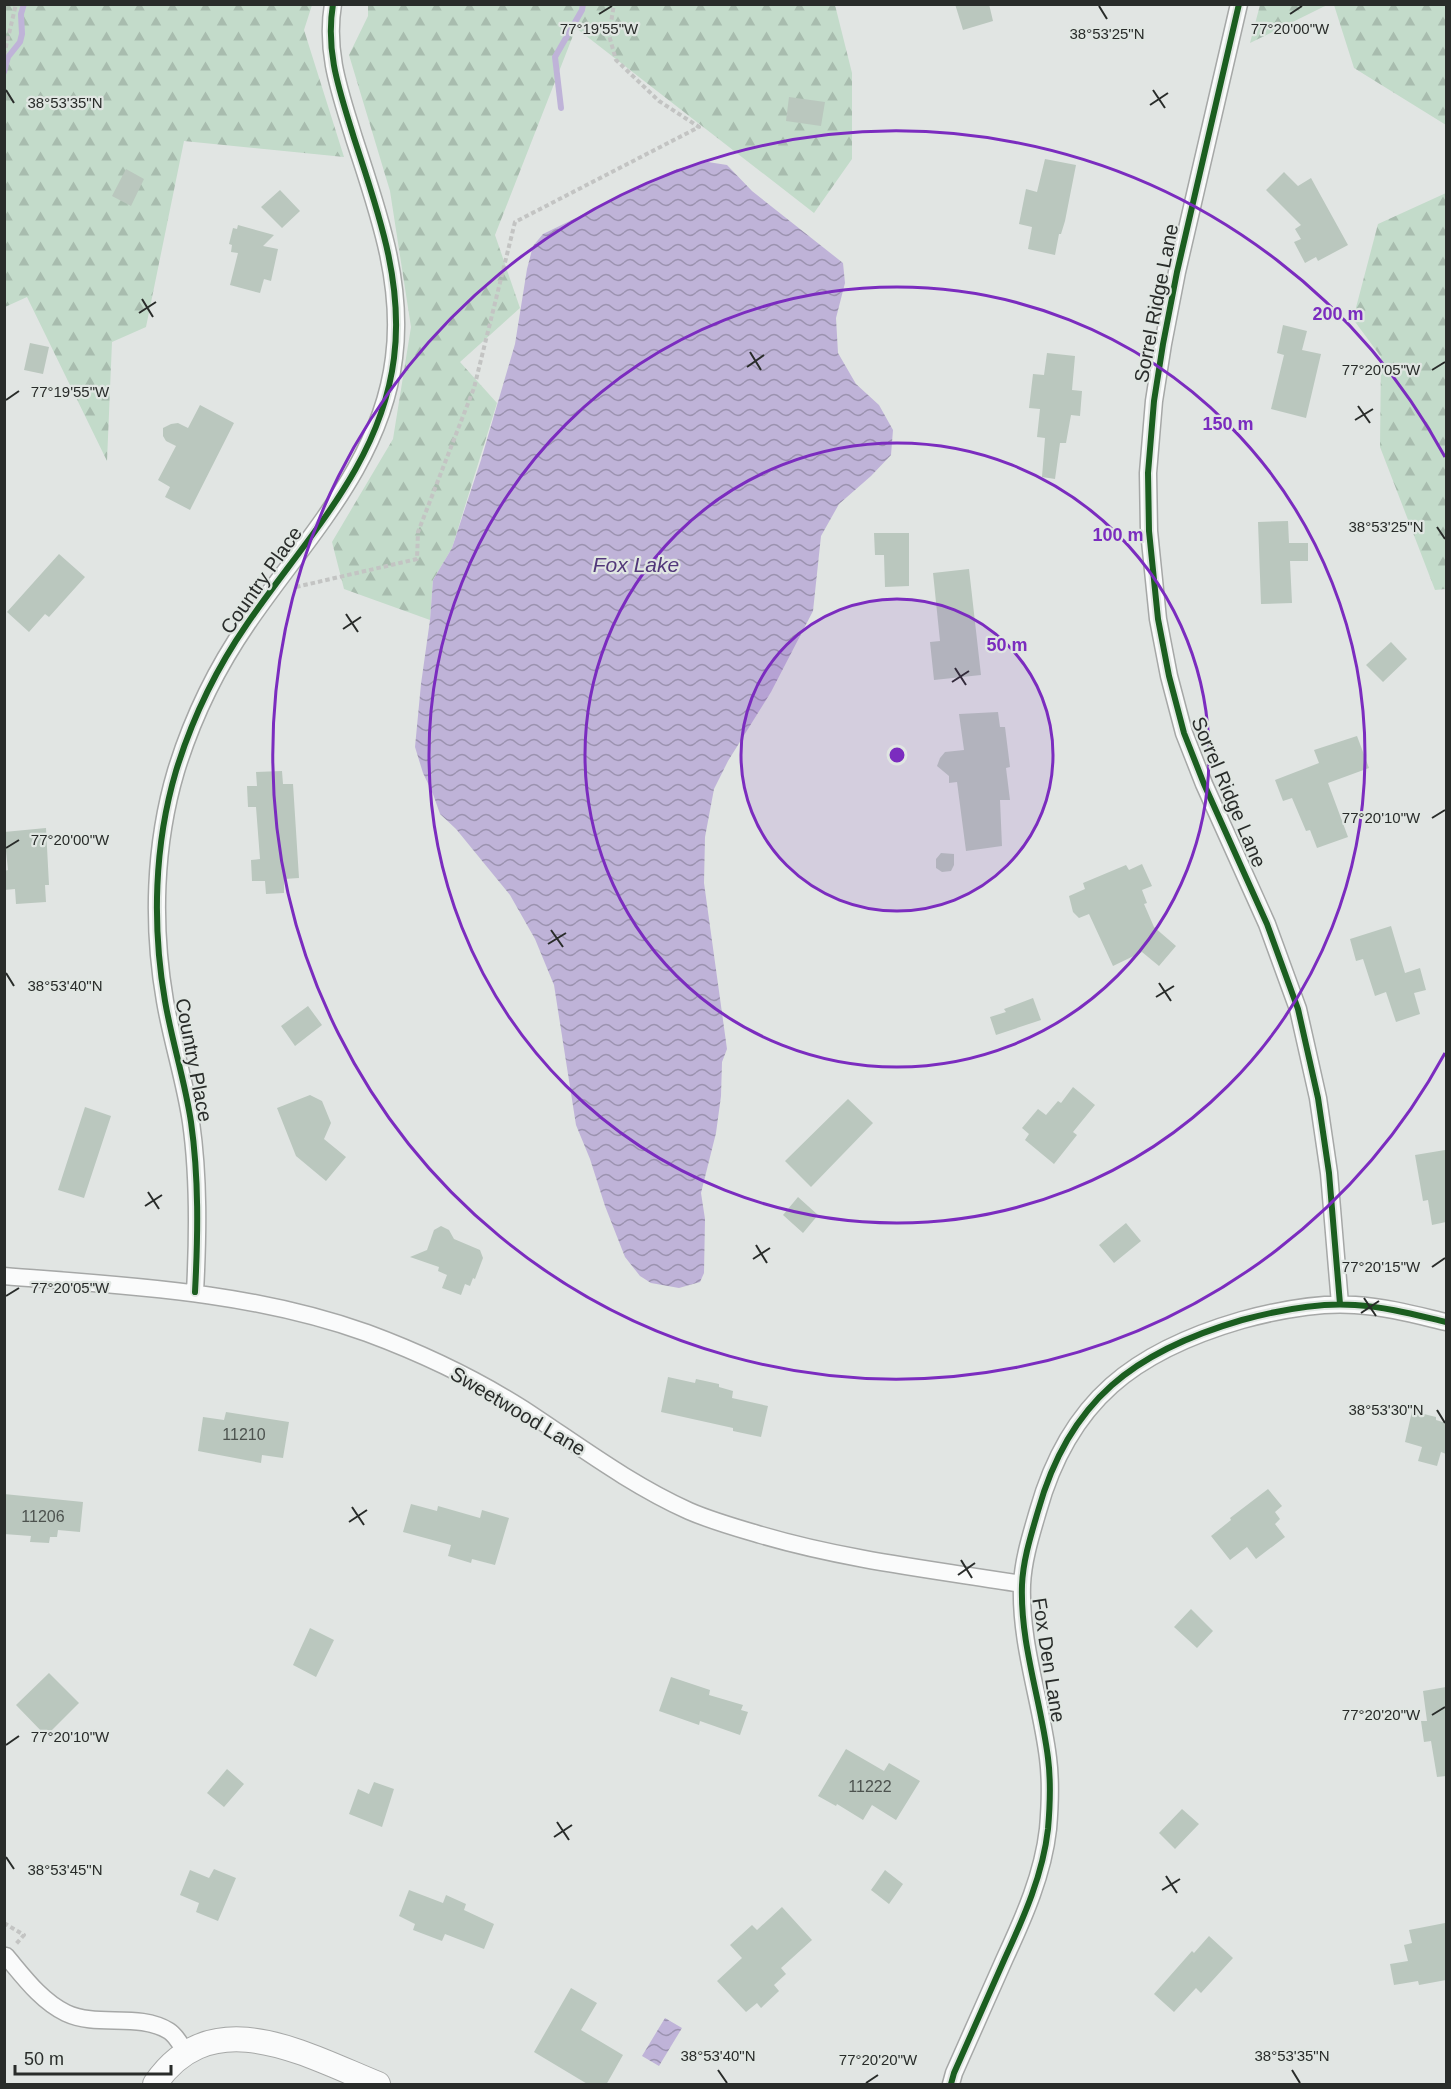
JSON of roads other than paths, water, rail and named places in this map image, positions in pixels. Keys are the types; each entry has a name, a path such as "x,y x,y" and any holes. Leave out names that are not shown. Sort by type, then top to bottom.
{"main road":[{"path":"155,2085 162,2075 186,2053 229,2038 257,2039 283,2045 378,2085"}],"street":[{"name":"Country Place","path":"195,1292 198,1224 191,1119 165,1002 161,969 157,903 158,869 164,820 176,772 192,726 212,681 246,626 336,504 357,470 374,434 386,397 394,359 395,301 391,263 336,79 331,51 330,22 333,4"},
{"name":"Sorrel Ridge Lane","path":"1239,4 1177,272 1161,355 1154,401 1148,473 1149,531 1158,619 1169,676 1184,733 1204,784 1268,924 1298,1009 1318,1098 1327,1162 1340,1304"},
{"name":"Sweetwood Lane","path":"4,1276 195,1292 228,1297 315,1317 415,1351 475,1382 522,1409 627,1478 691,1512 741,1529 831,1554 1022,1584"},
{"name":"Fox Den Lane","path":"951,2085 954,2073 1026,1911 1041,1866 1048,1831 1050,1795 1048,1759 1023,1617 1022,1584 1026,1552 1043,1491 1078,1421 1104,1391 1124,1374 1172,1346 1210,1330 1301,1307 1340,1304 1395,1309 1446,1322"},
{"path":"6,1956 51,2004 67,2014 86,2018 144,2022 170,2031 186,2053"}],"water":[{"name":"Fox Lake","path":"708,162 727,165 752,191 843,263 845,283 836,318 838,353 856,384 879,405 893,430 891,455 839,504 821,536 813,611 771,692 728,761 714,789 705,837 704,883 727,1049 722,1062 721,1096 716,1133 701,1193 705,1219 704,1273 700,1282 679,1288 651,1283 640,1276 625,1257 576,1125 554,985 535,939 510,895 456,829 440,814 415,747 433,580 452,548 481,460 515,344 533,246 543,234 677,169"},
{"path":"665,2018 682,2028 659,2066 642,2056"}],"waterway":[{"path":"4,72 8,57 20,42 21,14 24,4"},
{"path":"561,108 555,57 582,10 583,4"}]}
